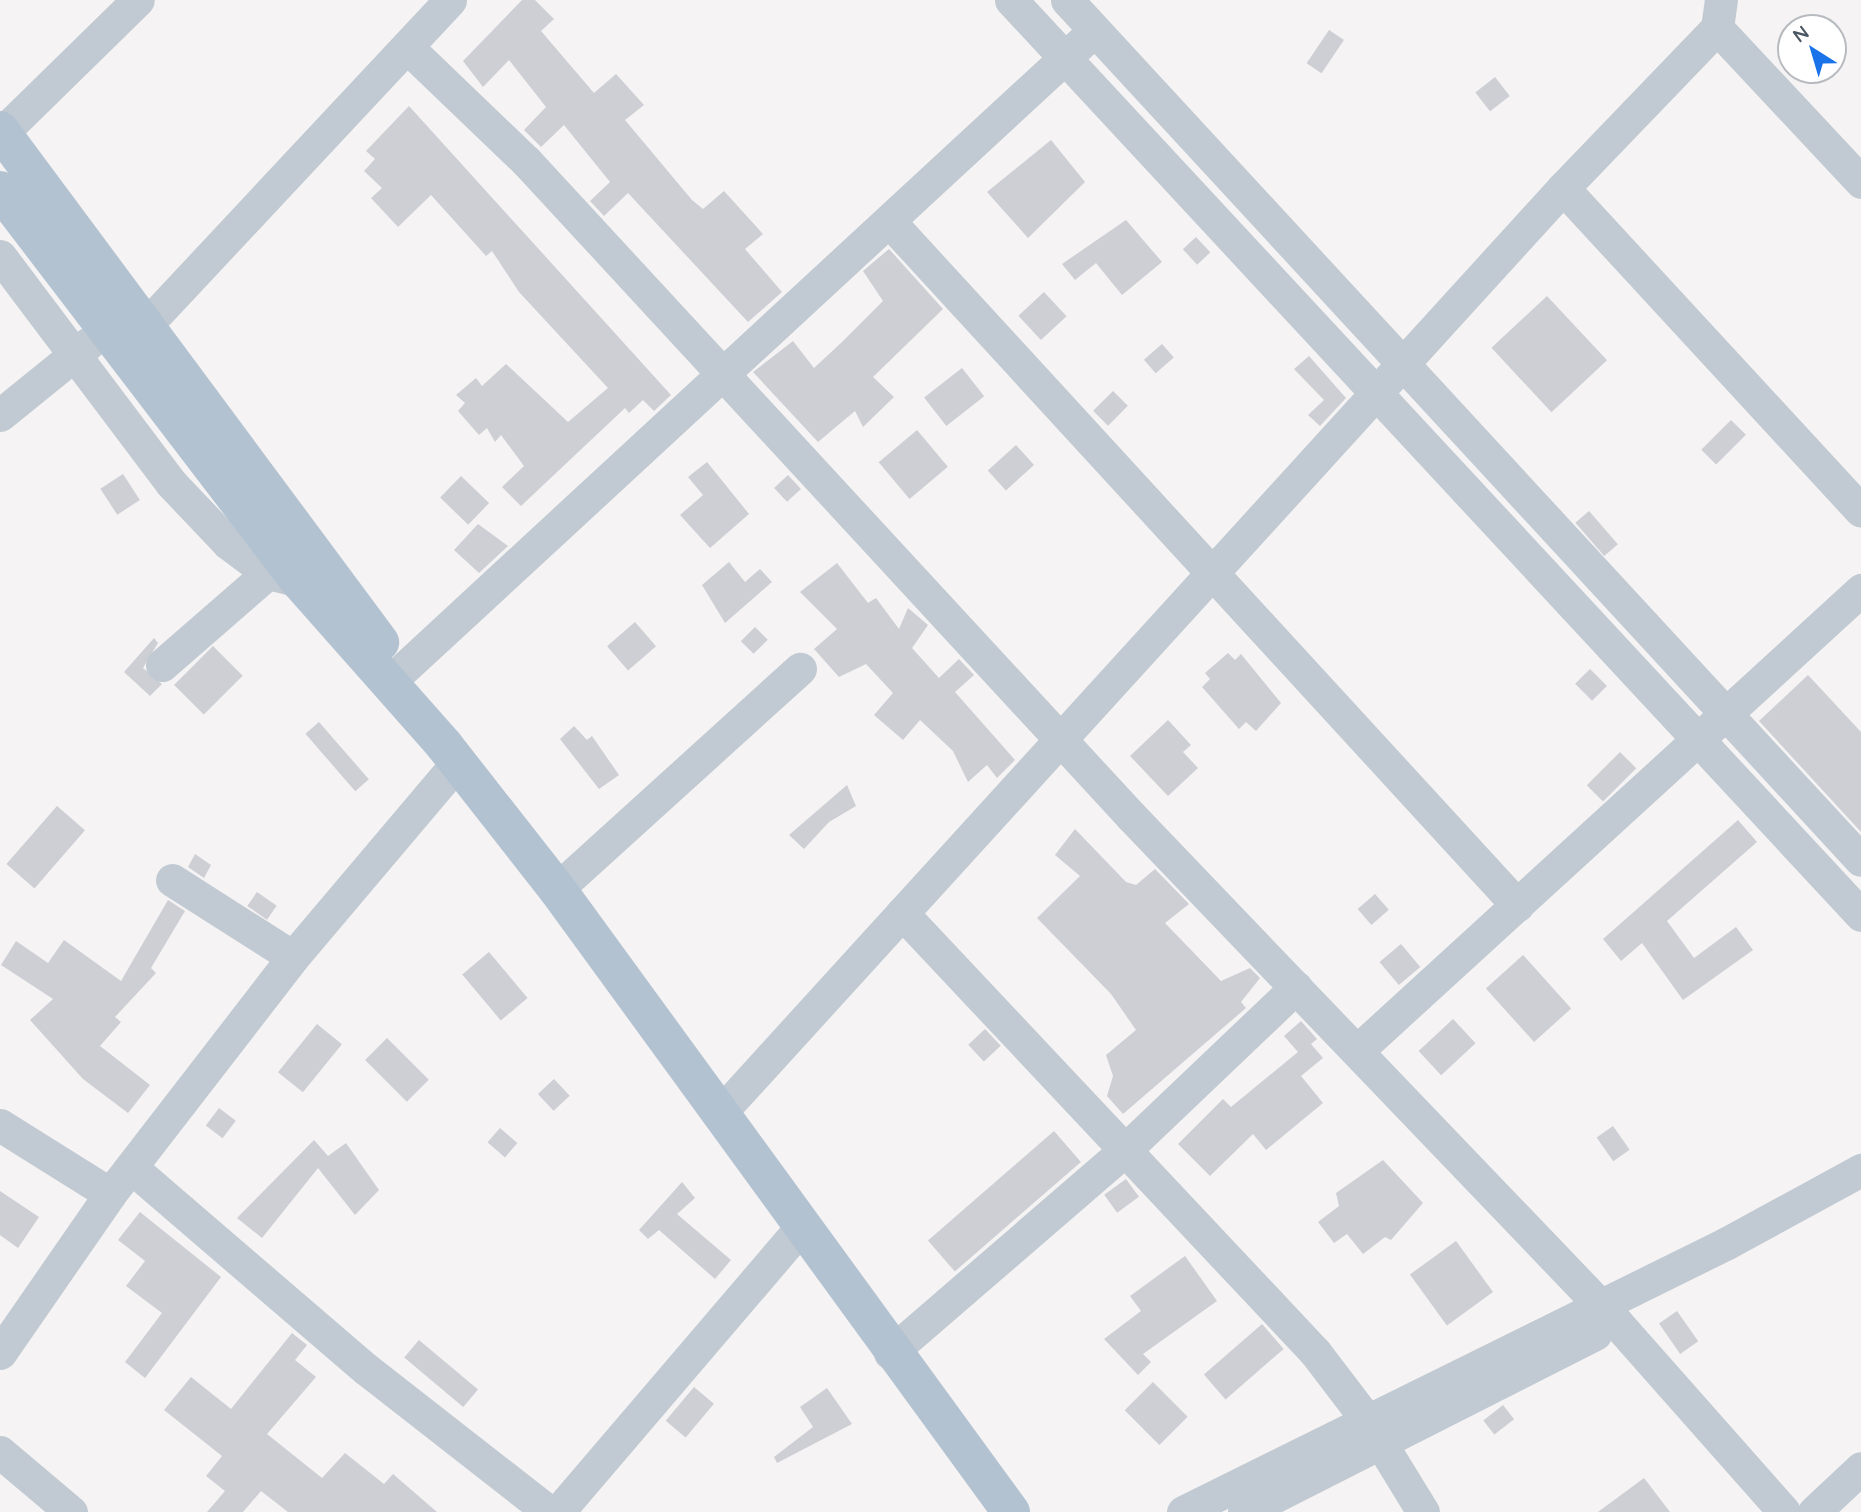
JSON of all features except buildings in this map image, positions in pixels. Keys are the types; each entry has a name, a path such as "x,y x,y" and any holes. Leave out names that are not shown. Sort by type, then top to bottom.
{"main road":[{"path":"1,132 148,323 401,671 450,754"},
{"path":"0,190 284,577 450,754 557,889 890,1353 1011,1512"}],"street":[{"path":"1,132 138,0"},
{"path":"148,323 450,0"},
{"path":"1011,0 1066,56 1376,395 1699,738 1861,915"},
{"path":"1067,0 1861,860"},
{"path":"720,1113 1376,395 1719,14 1861,182"},
{"path":"401,671 1095,30"},
{"path":"407,47 526,161 1060,739 1609,1314 1784,1512"},
{"path":"1563,188 1861,511"},
{"path":"888,221 1517,905"},
{"path":"0,256 73,356 172,483 228,543 284,577 162,665"},
{"path":"0,415 104,330"},
{"path":"1358,1050 1861,590"},
{"path":"557,889 800,669"},
{"path":"0,1353 110,1194 450,754"},
{"path":"172,880 293,957"},
{"path":"902,913 1315,1352 1373,1431 1423,1512"},
{"path":"890,1353 1125,1150 1296,987"},
{"path":"0,1125 110,1194"},
{"path":"132,1168 366,1369 549,1512"},
{"path":"1609,1314 1861,1170"},
{"path":"1183,1512 1373,1431 1609,1314 1861,1196"},
{"path":"558,1512 801,1227"},
{"path":"1244,1512 1373,1431"},
{"path":"0,1452 71,1512"},
{"path":"1814,1512 1861,1468"}]}
